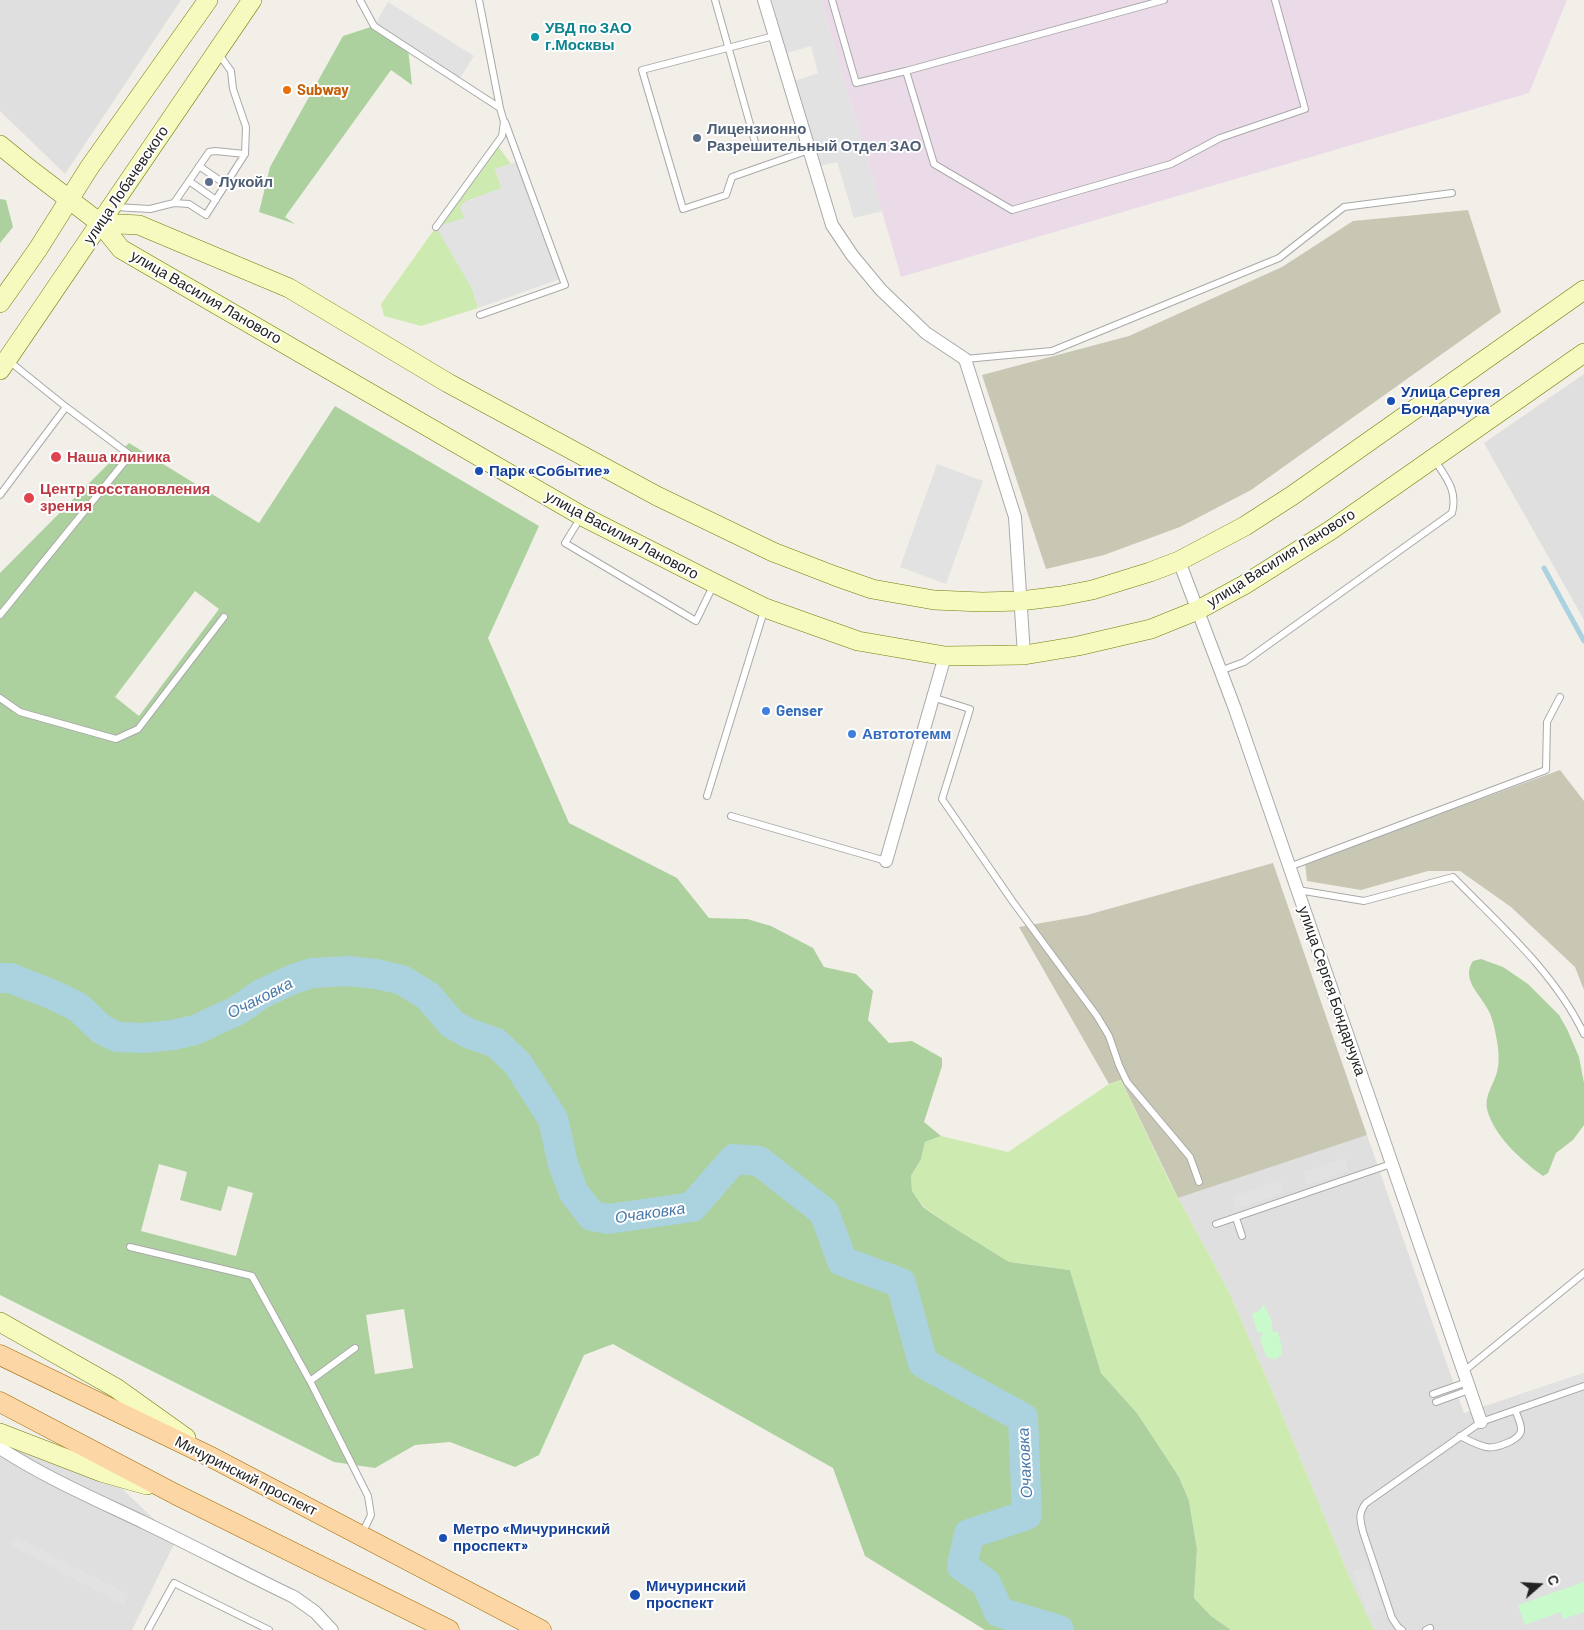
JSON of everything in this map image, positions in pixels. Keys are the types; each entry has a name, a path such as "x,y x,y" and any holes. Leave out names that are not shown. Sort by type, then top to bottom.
{"main road":[{"name":"Мичуринский проспект","path":"0,1355 213,1458 541,1630"},
{"path":"0,1402 175,1494 449,1630"}],"street":[{"path":"1,301 208,0"},
{"name":"улица Лобачевского","path":"4,365 252,0"},
{"path":"764,0 832,225 852,255 882,290 926,333 965,359 1015,516 1024,655"},
{"path":"0,144 69,200 100,222"},
{"name":"улица Василия Ланового","path":"100,222 121,248 582,516 765,608 858,641 945,656 1024,655 1078,646 1151,628 1198,610 1244,585 1331,530 1584,353"},
{"name":"улица Василия Ланового","path":"100,222 139,225 289,288 455,387 656,496 773,552 872,589 934,600 1020,601 1061,596 1092,590 1179,561 1245,526 1293,495 1584,290"},
{"name":"улица Сергея Бондарчука","path":"1179,561 1289,867 1481,1422"},
{"path":"886,862 935,698 945,656"},
{"path":"0,1322 116,1388 213,1458"},
{"path":"0,1433 101,1472 175,1494"},
{"path":"0,1448 31,1468 82,1494 176,1538 294,1597 315,1612 332,1630"}],"lane":[{"path":"360,0 374,26 500,108"},
{"path":"479,0 504,122 565,284 480,315"},
{"path":"715,0 757,149"},
{"path":"832,0 856,83 1164,0"},
{"path":"906,71 934,164 1012,210 1171,164 1220,138 1305,109 1275,0"},
{"path":"774,36 642,70 683,209 726,195 732,177 809,150"},
{"path":"112,207 150,209 174,203 189,204 206,215 245,154 246,128 233,90 231,71 217,51"},
{"path":"436,227 502,136 504,122"},
{"path":"174,203 208,152 245,154"},
{"path":"199,166 225,184"},
{"path":"189,181 216,200"},
{"path":"965,359 1052,351 1279,258 1344,207 1452,193"},
{"path":"0,616 130,455 66,407 4,365"},
{"path":"0,495 66,407"},
{"path":"1220,671 1244,662 1452,513 1455,502 1452,487 1433,458"},
{"path":"582,516 564,542 696,621 714,583"},
{"path":"707,796 765,608"},
{"path":"0,698 20,712 116,738 138,729 224,617"},
{"path":"1289,867 1546,770 1547,722 1560,697"},
{"path":"935,698 970,708 942,799 1097,1016 1109,1036 1119,1065 1128,1082 1190,1157 1199,1182"},
{"path":"731,816 886,862"},
{"path":"1297,890 1364,901 1453,877 1518,944 1554,985 1574,1014 1584,1034"},
{"path":"1216,1224 1392,1164"},
{"path":"1236,1218 1242,1236"},
{"path":"130,1247 252,1276 310,1381 368,1496 371,1515 362,1536"},
{"path":"1436,1402 1466,1382 1584,1273"},
{"path":"310,1381 355,1348"},
{"path":"1433,1394 1466,1382"},
{"path":"1402,1630 1392,1618 1363,1532 1360,1520 1361,1510 1366,1503 1481,1422 1584,1386"},
{"path":"1460,1436 1484,1447 1492,1448 1513,1440 1520,1435 1522,1429 1515,1410"},
{"path":"148,1630 174,1583 269,1630"}],"shaded area":[{"path":"0,0 181,0 65,174 0,111"},
{"path":"772,0 821,0 882,211 854,218 837,162 819,166 795,81 818,73 811,46 787,53"},
{"path":"821,0 1567,0 1529,93 901,277"},
{"path":"388,2 474,56 458,81 374,26"},
{"path":"519,161 563,278 478,308 472,289 436,227 464,218 460,207 464,202 501,188 495,169"},
{"path":"1468,210 1501,312 1251,490 1180,527 1104,555 1046,569 982,375 1129,336 1282,267 1353,221"},
{"path":"1584,374 1584,620 1484,443"},
{"path":"937,464 983,481 946,584 900,567"},
{"path":"1560,770 1584,801 1584,990 1575,967 1511,907 1460,871 1428,871 1361,890 1307,881 1305,863"},
{"path":"1273,863 1367,1135 1178,1198 1121,1080 1109,1084 1019,927 1087,915"},
{"path":"1367,1135 1464,1413 1584,1373 1584,1630 1374,1630 1349,1576 1228,1290 1178,1198"},
{"path":"1345,1158 1349,1170 1307,1185 1303,1172"},
{"path":"1280,1180 1284,1193 1236,1209 1232,1197"},
{"path":"1584,1373 1584,1384 1522,1405 1518,1395"},
{"path":"0,1425 98,1466 176,1540 132,1630 0,1630"},
{"path":"15,1536 129,1595 124,1605 10,1545"},
{"path":"1368,1566 1383,1609 1368,1614 1353,1571"}],"green space":[{"path":"374,26 408,48 412,85 391,70 285,217 295,224 259,212 270,167 343,36"},
{"path":"496,143 511,164 495,169 502,188 464,202 467,256 471,283 478,308 421,326 384,316 381,304"},
{"path":"0,199 6,200 13,227 0,243"},
{"path":"335,406 539,526 488,638 569,823 677,878 709,918 747,919 771,926 813,948 824,967 856,974 873,991 868,1020 889,1043 912,1041 942,1058 942,1066 924,1122 941,1136 925,1142 921,1159 911,1176 912,1191 923,1207 1009,1262 1070,1270 1101,1373 1137,1413 1179,1477 1189,1501 1197,1549 1194,1598 1211,1616 1231,1630 985,1630 865,1556 833,1468 613,1344 584,1355 539,1455 515,1467 450,1442 415,1445 375,1468 334,1462 0,1295 0,573 129,443 259,523","holes":["195,591 219,609 139,716 115,697","159,1164 187,1172 180,1200 221,1211 228,1186 253,1193 236,1256 141,1231","404,1309 413,1368 375,1374 366,1315"]},
{"path":"1481,959 1503,967 1528,984 1559,1015 1579,1057 1584,1083 1584,1125 1573,1140 1556,1153 1548,1173 1543,1176 1509,1147 1495,1128 1487,1109 1487,1099 1497,1072 1499,1055 1490,1015 1470,980 1469,974 1473,961"},
{"path":"1121,1080 1169,1181 1228,1290 1349,1576 1374,1630 1231,1630 1211,1616 1194,1598 1197,1549 1189,1501 1179,1477 1137,1413 1101,1373 1070,1270 1009,1262 943,1221 923,1206 912,1191 911,1176 921,1159 925,1142 941,1136 1008,1152 1109,1084"},
{"path":"1264,1304 1272,1322 1272,1330 1278,1332 1282,1348 1281,1355 1276,1359 1266,1356 1260,1339 1263,1333 1257,1332 1252,1314 1260,1310"},
{"path":"1584,1582 1584,1612 1563,1619 1560,1612 1525,1625 1518,1605"}],"waterway":[{"path":"1544,568 1584,641"},
{"name":"Очаковка","path":"0,978 10,978 78,1007 101,1029 117,1037 143,1038 173,1035 195,1030 238,1010 261,994 291,980 312,973 349,971 376,974 402,980 428,996 452,1024 468,1033 496,1043 518,1064 553,1119 563,1164 574,1193 592,1216 608,1219 692,1207 734,1159 759,1161 824,1212 842,1261 901,1283 923,1363 1023,1418 1027,1515 969,1534 962,1566 986,1583 999,1612 1059,1630"}],"place":[{"name":"УВД по ЗАО г.Москвы","path":"535,37"},
{"name":"Subway","path":"287,90"},
{"name":"Лицензионно Разрешительный Отдел ЗАО","path":"697,138"},
{"name":"Лукойл","path":"209,182"},
{"name":"Улица Сергея Бондарчука","path":"1391,401"},
{"name":"Наша клиника","path":"56,457"},
{"name":"Парк «Событие»","path":"479,471"},
{"name":"Центр восстановления зрения","path":"29,498"},
{"name":"Genser","path":"766,711"},
{"name":"Автототемм","path":"852,734"},
{"name":"Метро «Мичуринский проспект»","path":"443,1538"},
{"name":"Мичуринский проспект","path":"635,1595"}]}
